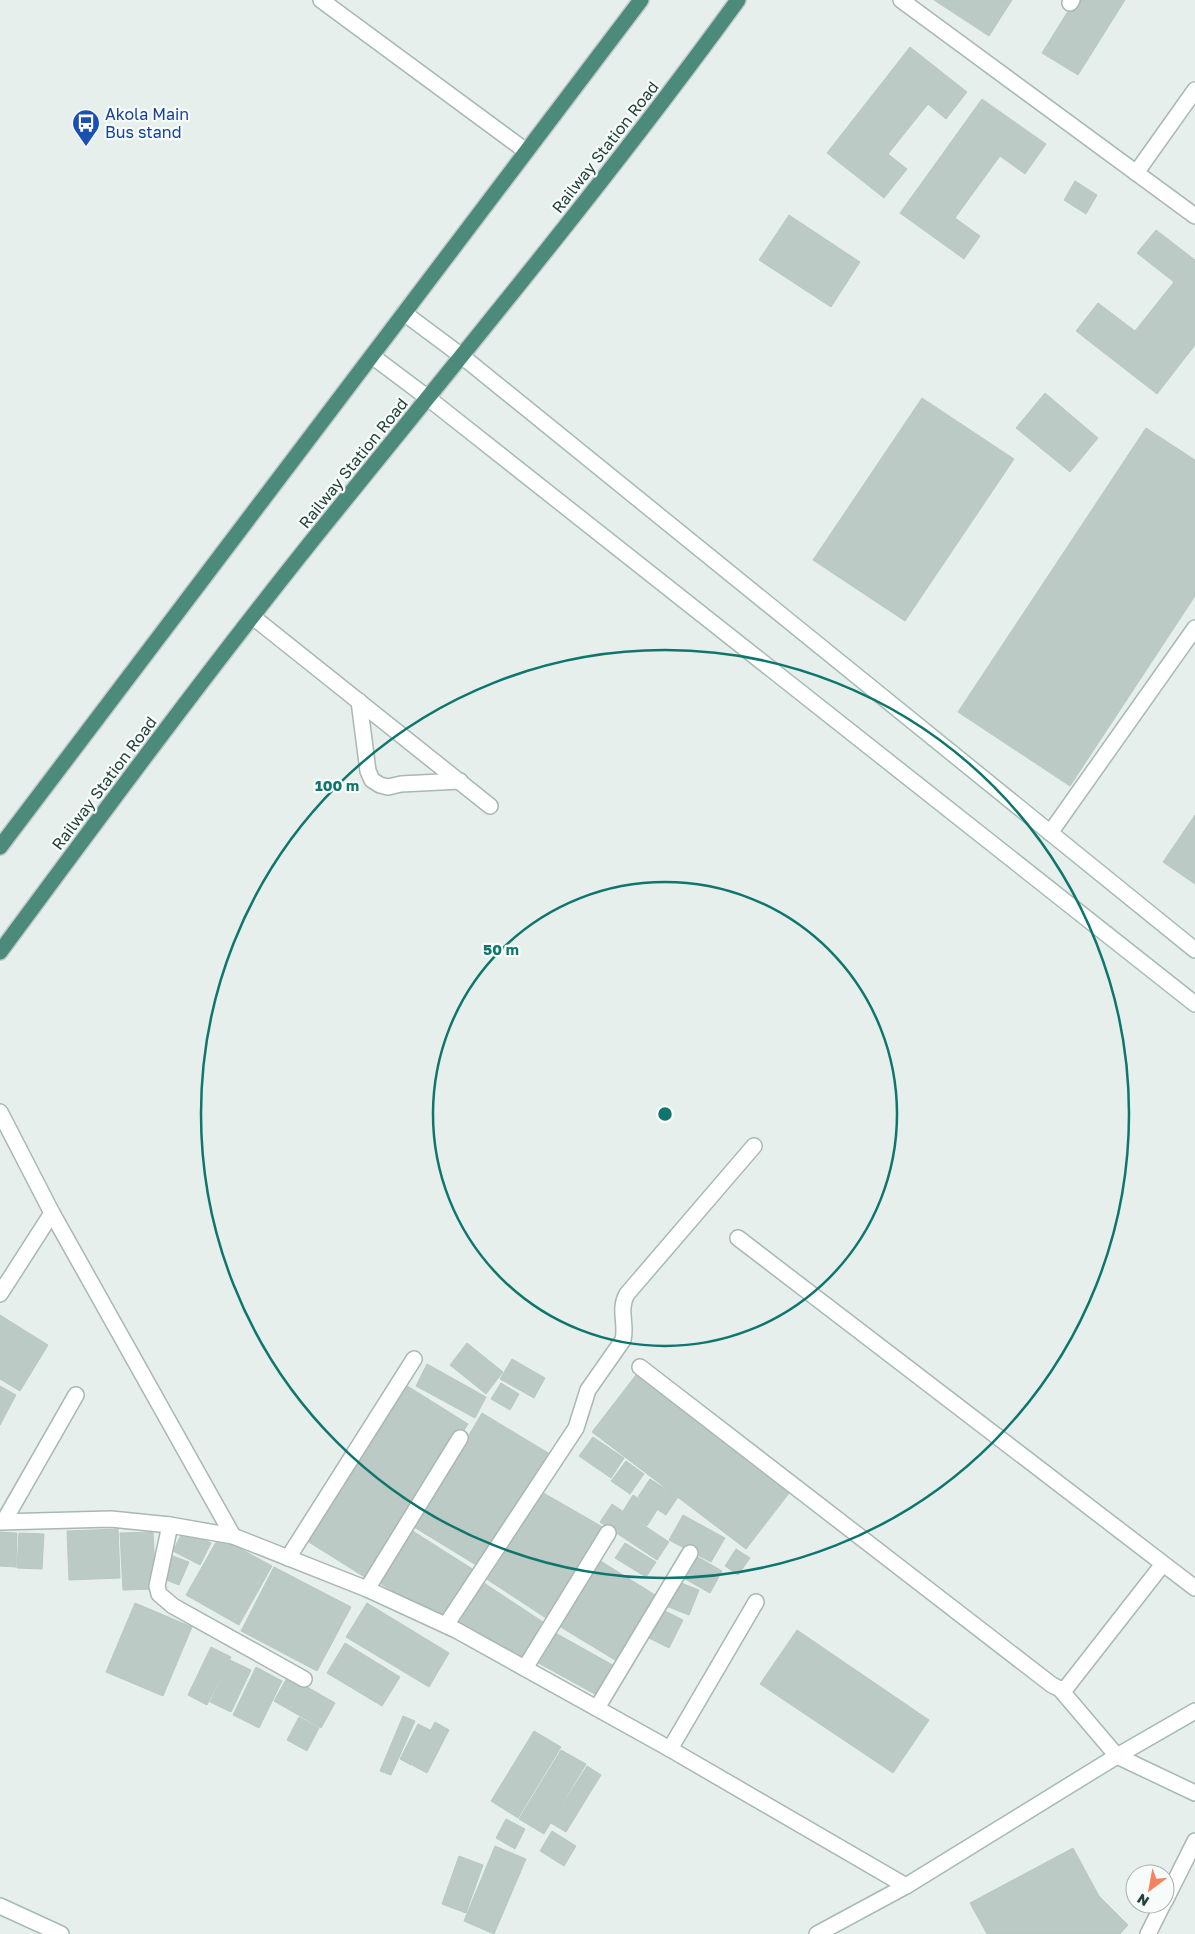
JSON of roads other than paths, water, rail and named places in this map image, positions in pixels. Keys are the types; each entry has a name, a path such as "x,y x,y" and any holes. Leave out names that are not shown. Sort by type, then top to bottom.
{"highway":[{"path":"0,847 641,0"},
{"name":"Railway Station Road","path":"0,952 115,796 253,617 462,357 682,77 738,0"}],"main road":[{"path":"321,0 526,151"},
{"path":"901,0 1195,216"},
{"path":"1136,173 1195,90"},
{"path":"404,313 462,357 1195,950"},
{"path":"372,356 428,398 1195,1004"},
{"path":"253,617 490,806"},
{"path":"1050,833 1195,628"},
{"path":"359,701 368,771 372,780 380,785 388,786 460,781"},
{"path":"0,1112 52,1212 233,1536"},
{"path":"446,1626 576,1428 588,1390 623,1340 625,1332 623,1300 754,1146"},
{"path":"0,1294 52,1212"},
{"path":"738,1238 1195,1588"},
{"path":"288,1558 414,1359"},
{"path":"640,1367 1052,1685 1060,1689 1117,1756 1195,1792"},
{"path":"2,1522 76,1395"},
{"path":"367,1590 460,1438"},
{"path":"2,1522 111,1519 170,1525 233,1536 288,1558 367,1590 446,1626 670,1749 906,1886"},
{"path":"170,1525 157,1586 159,1594 174,1606 304,1679"},
{"path":"525,1668 608,1532"},
{"path":"597,1708 690,1552"},
{"path":"1060,1689 1066,1688 1163,1564"},
{"path":"670,1749 756,1602"},
{"path":"816,1934 906,1886 1117,1756 1195,1711"},
{"path":"1175,1880 1195,1841"},
{"path":"0,1906 61,1934"},
{"path":"1148,1934 1158,1914"}],"place":[{"name":"Akola Main Bus stand","path":"86,147"}]}
